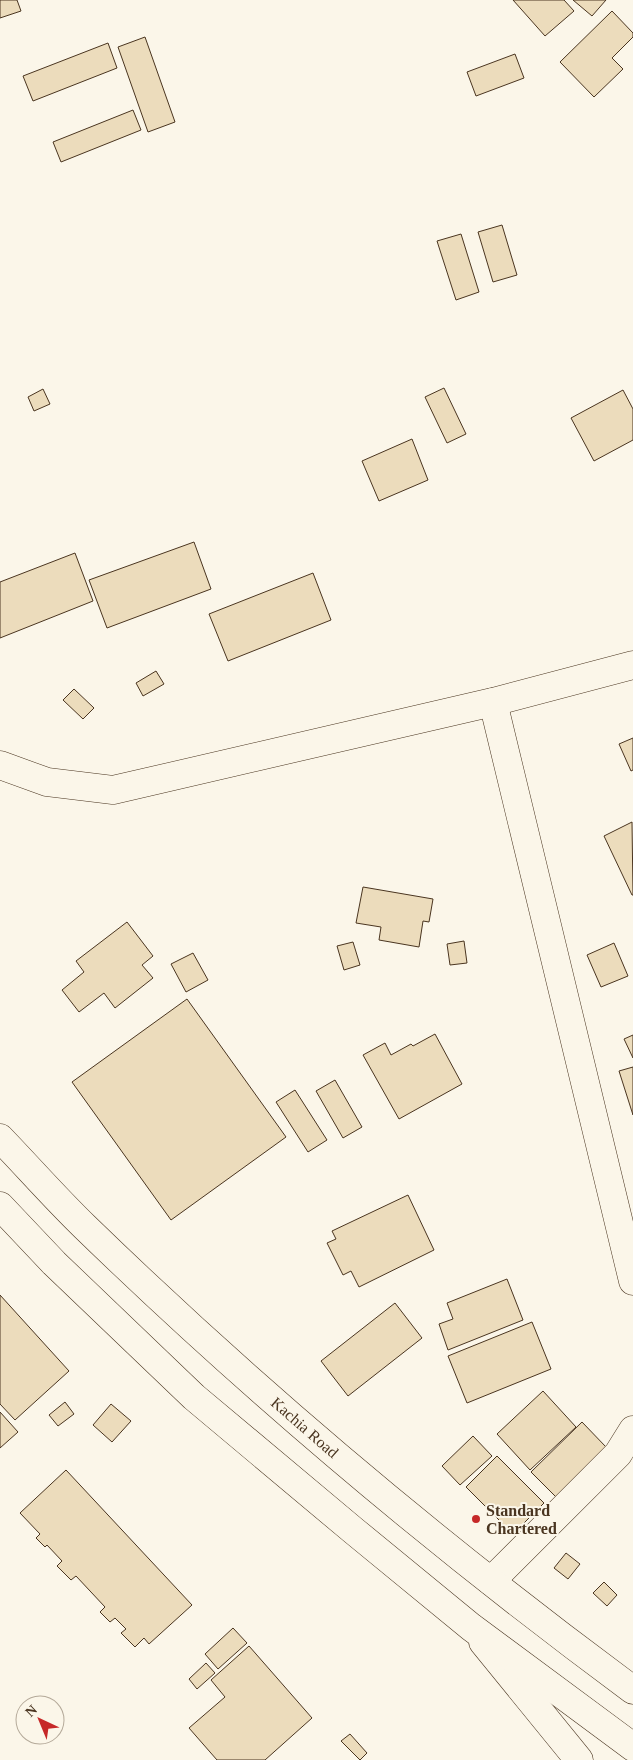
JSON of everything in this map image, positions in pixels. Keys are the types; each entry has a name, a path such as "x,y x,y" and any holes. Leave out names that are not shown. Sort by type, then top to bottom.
{"main road":[{"path":"0,765 47,782 112,790 493,702 633,664"},
{"path":"493,702 633,1281"},
{"name":"Kachia Road","path":"0,1138 83,1225 190,1327 333,1452 491,1581 633,1690"},
{"path":"0,1206 54,1263 194,1396 471,1627 633,1747"},
{"path":"491,1581 618,1454 633,1430"},
{"path":"471,1627 579,1760"}],"building":[{"path":"0,0 17,0 21,11 0,18"},
{"path":"513,0 564,0 574,11 545,36"},
{"path":"573,0 606,0 592,16"},
{"path":"612,11 633,33 633,37 612,58 623,69 594,97 560,62"},
{"path":"145,37 175,122 148,132 118,47"},
{"path":"108,43 117,68 33,101 23,76"},
{"path":"515,54 524,78 476,96 467,72"},
{"path":"133,110 141,130 61,162 53,142"},
{"path":"502,225 517,275 493,282 478,232"},
{"path":"461,234 479,292 456,300 437,241"},
{"path":"444,388 466,434 447,443 425,397"},
{"path":"43,389 50,404 34,411 28,397"},
{"path":"623,390 633,409 633,440 594,461 571,418"},
{"path":"412,439 428,480 379,501 362,461"},
{"path":"194,542 211,589 107,628 89,580"},
{"path":"75,553 93,601 0,638 0,582"},
{"path":"313,573 331,620 228,661 209,614"},
{"path":"156,671 164,684 143,696 136,683"},
{"path":"74,689 94,708 83,719 63,700"},
{"path":"633,738 633,770 631,771 619,744"},
{"path":"632,822 633,895 604,836"},
{"path":"363,887 433,899 429,922 423,921 419,947 379,940 381,927 356,923"},
{"path":"127,922 153,956 142,965 153,978 115,1008 104,993 79,1012 62,990 84,972 76,961"},
{"path":"464,941 467,963 450,965 447,944"},
{"path":"353,942 360,965 344,970 337,946"},
{"path":"614,943 628,976 601,987 587,955"},
{"path":"193,953 208,980 186,992 171,964"},
{"path":"187,999 286,1137 171,1220 72,1082"},
{"path":"435,1034 462,1084 399,1119 363,1055 385,1043 391,1055"},
{"path":"633,1035 633,1058 624,1039"},
{"path":"633,1067 633,1115 619,1071"},
{"path":"335,1080 362,1127 343,1138 316,1091"},
{"path":"295,1090 327,1140 308,1152 276,1102"},
{"path":"408,1195 434,1250 359,1287 351,1271 343,1275 327,1243 336,1239 332,1231"},
{"path":"507,1279 523,1320 448,1350 439,1324 453,1319 447,1303"},
{"path":"0,1295 69,1371 15,1420 0,1404"},
{"path":"395,1303 422,1338 348,1396 321,1361"},
{"path":"532,1322 551,1369 467,1403 448,1356"},
{"path":"543,1391 576,1427 530,1470 497,1434"},
{"path":"65,1402 74,1414 58,1426 49,1415"},
{"path":"111,1404 131,1421 112,1442 93,1425"},
{"path":"0,1412 18,1432 0,1448"},
{"path":"582,1422 606,1447 556,1497 531,1472"},
{"path":"473,1436 492,1456 460,1485 442,1466"},
{"path":"497,1456 544,1503 513,1534 466,1487"},
{"path":"66,1470 192,1605 149,1644 144,1638 135,1647 121,1633 126,1629 115,1618 110,1622 100,1612 105,1607 76,1576 71,1580 57,1566 62,1561 47,1545 45,1547 36,1538 40,1534 20,1513"},
{"path":"566,1553 580,1564 568,1579 554,1568"},
{"path":"604,1582 617,1595 607,1606 593,1593"},
{"path":"233,1628 247,1643 218,1669 205,1654"},
{"path":"249,1646 312,1718 265,1760 217,1760 189,1728 225,1697 211,1680"},
{"path":"206,1663 215,1673 197,1689 189,1679"},
{"path":"350,1734 367,1753 360,1760 341,1741"}],"place":[{"name":"Standard Chartered","path":"476,1519"}]}
